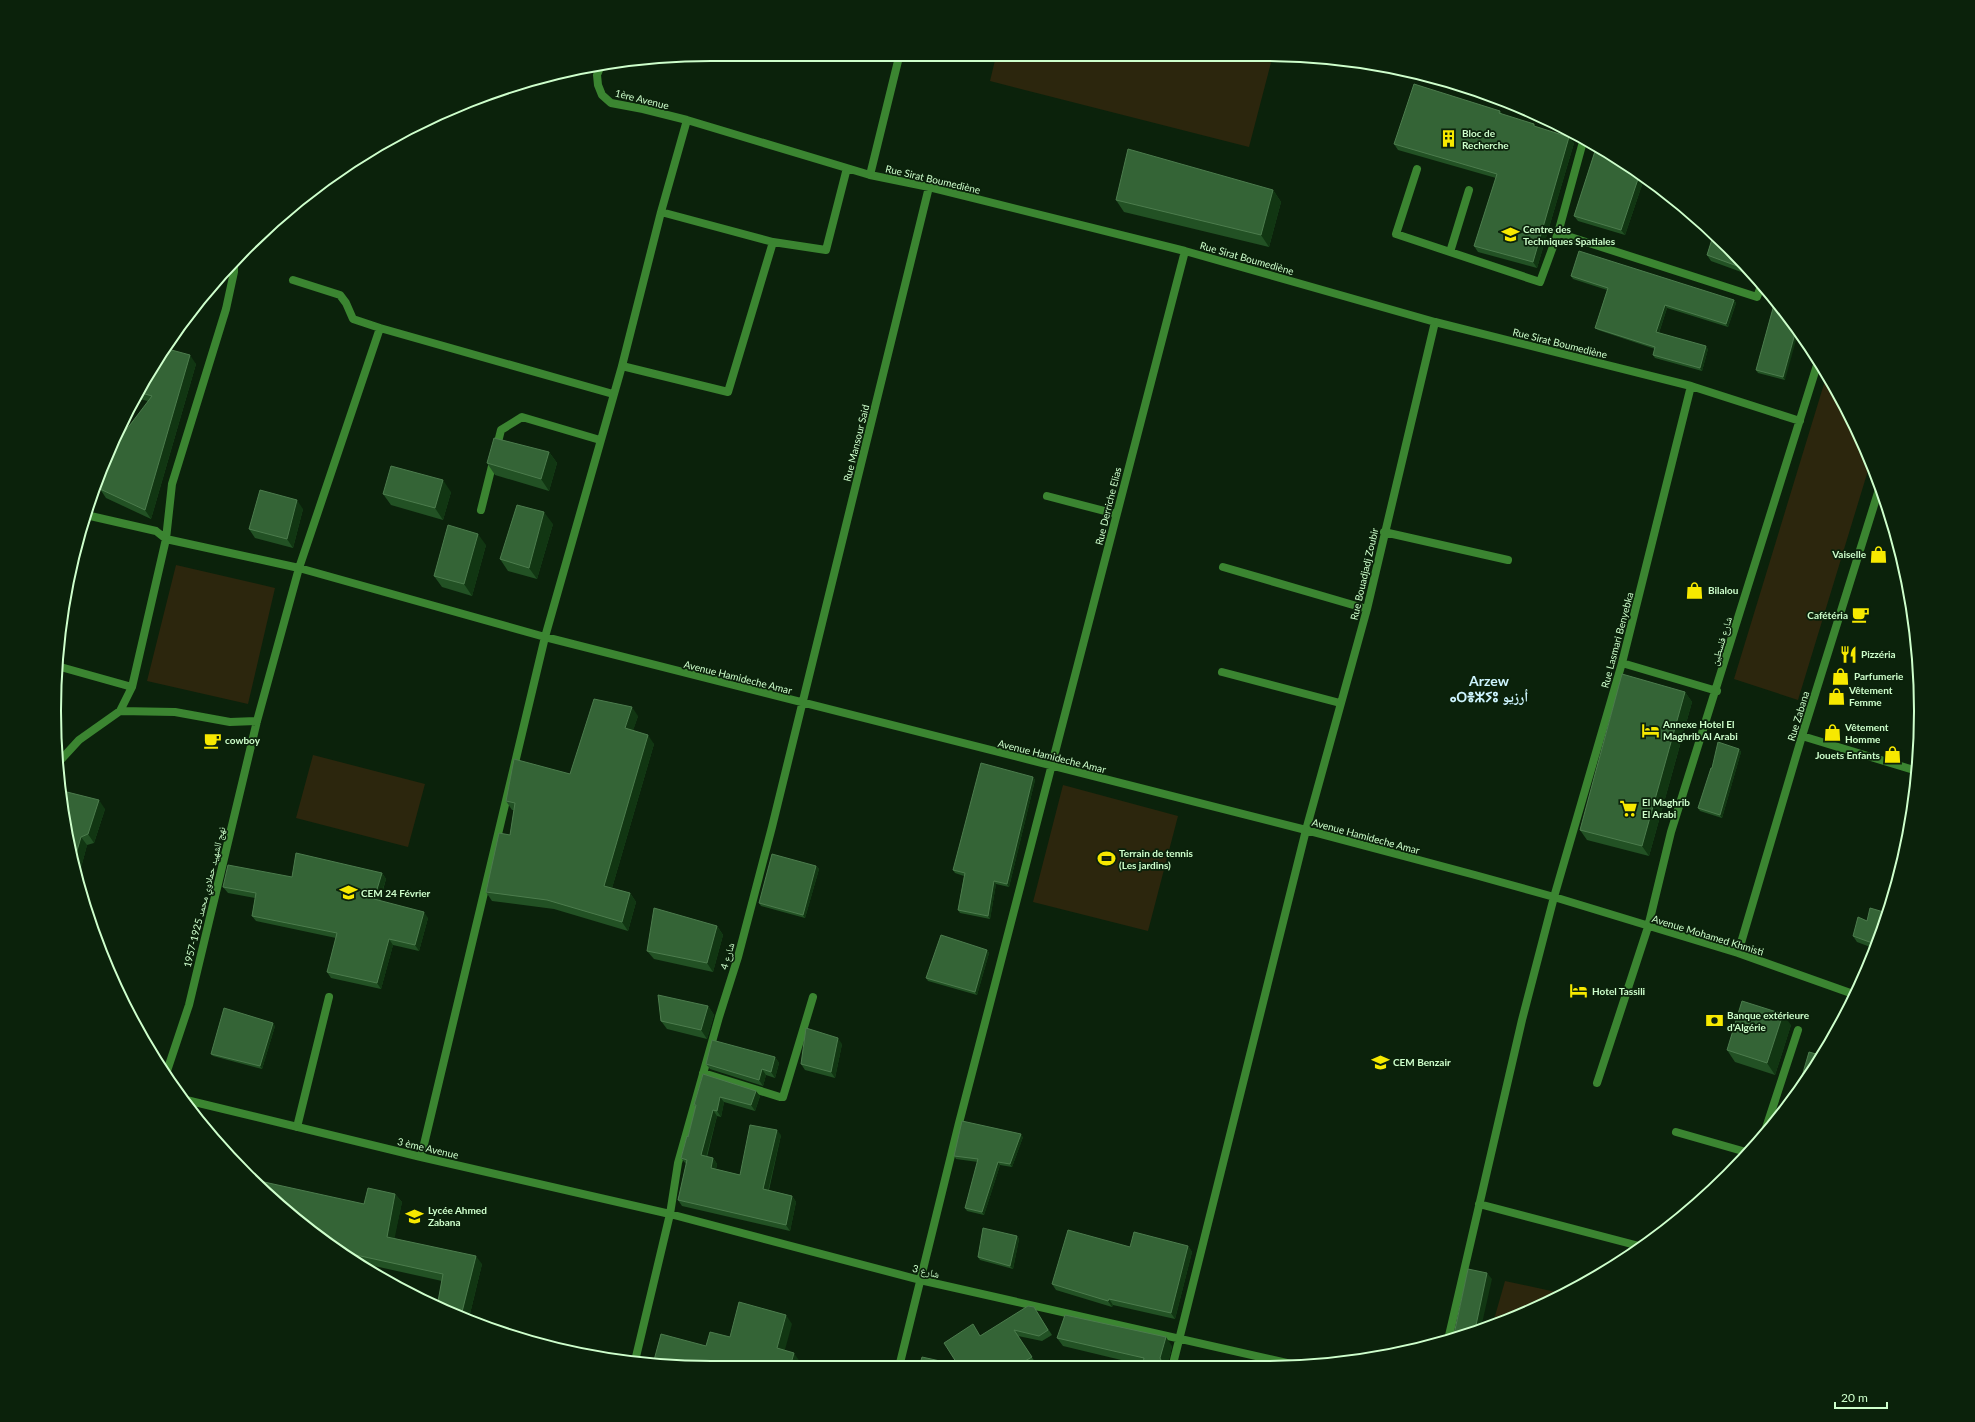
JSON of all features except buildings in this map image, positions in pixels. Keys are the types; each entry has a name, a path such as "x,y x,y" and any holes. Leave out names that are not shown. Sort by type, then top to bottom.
{"street":[{"path":"870,175 898,61"},
{"name":"1ère Avenue","path":"598,71 597,75 598,85 602,95 611,103 644,109 687,120"},
{"path":"421,1157 545,637 622,366 661,212 687,120"},
{"name":"Rue Sirat Boumediène","path":"687,120 870,175 929,187 1185,251 1435,322 1692,386 1800,421"},
{"path":"1417,169 1396,234 1540,282 1558,234 1582,144"},
{"path":"661,212 773,242 826,250 847,168"},
{"name":"Rue Mansour Said","path":"803,704 929,187"},
{"path":"1450,252 1469,190"},
{"path":"1558,234 1757,297 1760,290"},
{"path":"622,366 728,392 773,242"},
{"name":"Rue Derriche Elias","path":"900,1361 1116,514 1185,251"},
{"path":"63,759 79,740 120,711 132,687 166,539 172,484 226,309 234,269"},
{"path":"293,280 340,295 346,303 353,319 613,394"},
{"name":"Rue Bouadjadj Zoubir","path":"1174,1361 1306,830 1367,609 1384,532 1435,322"},
{"name":"نهج الشهيد حملاوي محمد 1925-1957","path":"168,1068 189,1005 257,721 299,568 380,328"},
{"name":"شارع فلسطين","path":"1598,1083 1648,927 1671,832 1816,369"},
{"name":"Rue Lasmari Benyebka","path":"1449,1334 1522,1020 1554,897 1622,663 1692,386"},
{"path":"481,510 500,430 522,417 600,440"},
{"path":"1047,496 1116,514"},
{"name":"Rue Zabana","path":"1738,953 1802,736 1878,497"},
{"name":"Avenue Hamideche Amar","path":"91,516 156,531 166,539 299,568 545,637 803,704 1306,830 1554,897"},
{"path":"1384,532 1508,560"},
{"path":"1224,567 1367,609"},
{"path":"1622,663 1716,691"},
{"path":"62,667 132,687"},
{"path":"1222,672 1340,703"},
{"name":"شارع 4","path":"636,1356 670,1214 678,1163 740,950 803,704"},
{"path":"120,711 176,712 230,722 257,721"},
{"path":"1802,736 1911,769"},
{"name":"Avenue Mohamed Khmisti","path":"1554,897 1648,927 1738,953 1850,993"},
{"path":"297,1127 329,997"},
{"path":"703,1074 780,1097 783,1096 813,997"},
{"path":"1768,1122 1798,1030"},
{"name":"3 ème Avenue","path":"191,1101 421,1157 670,1214"},
{"path":"1676,1132 1743,1151"},
{"path":"1479,1204 1634,1245"},
{"name":"شارع 3","path":"670,1214 920,1280 1276,1361"}],"shaded area":[{"path":"995,61 1271,61 1249,147 990,81"},
{"path":"1825,382 1847,424 1868,470 1798,700 1734,679"},
{"path":"176,565 275,588 248,704 147,681"},
{"path":"313,755 425,784 408,847 296,818"},
{"name":"Terrain de tennis (Les jardins)","path":"1063,785 1178,816 1148,931 1033,902"},
{"path":"1505,1281 1555,1292 1513,1312 1494,1319"}],"place":[{"name":"Bloc de Recherche","path":"1449,139"},
{"name":"Centre des Techniques Spatiales","path":"1510,235"},
{"name":"Vaiselle","path":"1879,554"},
{"name":"Bilalou","path":"1695,590"},
{"name":"Cafétéria","path":"1861,615"},
{"name":"Pizzéria","path":"1848,654"},
{"name":"Parfumerie","path":"1841,676"},
{"name":"Vêtement Femme","path":"1836,696"},
{"name":"Annexe Hotel El Maghrib Al Arabi","path":"1650,730"},
{"name":"Vêtement Homme","path":"1832,733"},
{"name":"cowboy","path":"212,740"},
{"name":"Jouets Enfants","path":"1893,755"},
{"name":"El Maghrib El Arabi","path":"1629,808"},
{"name":"Terrain de tennis (Les jardins)","path":"1106,859"},
{"name":"CEM 24 Février","path":"348,893"},
{"name":"Hotel Tassili","path":"1579,991"},
{"name":"Banque extérieure d'Algérie","path":"1714,1021"},
{"name":"CEM Benzair","path":"1380,1062"},
{"name":"Lycée Ahmed Zabana","path":"415,1216"}],"district":[{"name":"Arzew ⴰⵔⴻⵣⵢⵓ أرزيو","path":"1489,688"}]}
